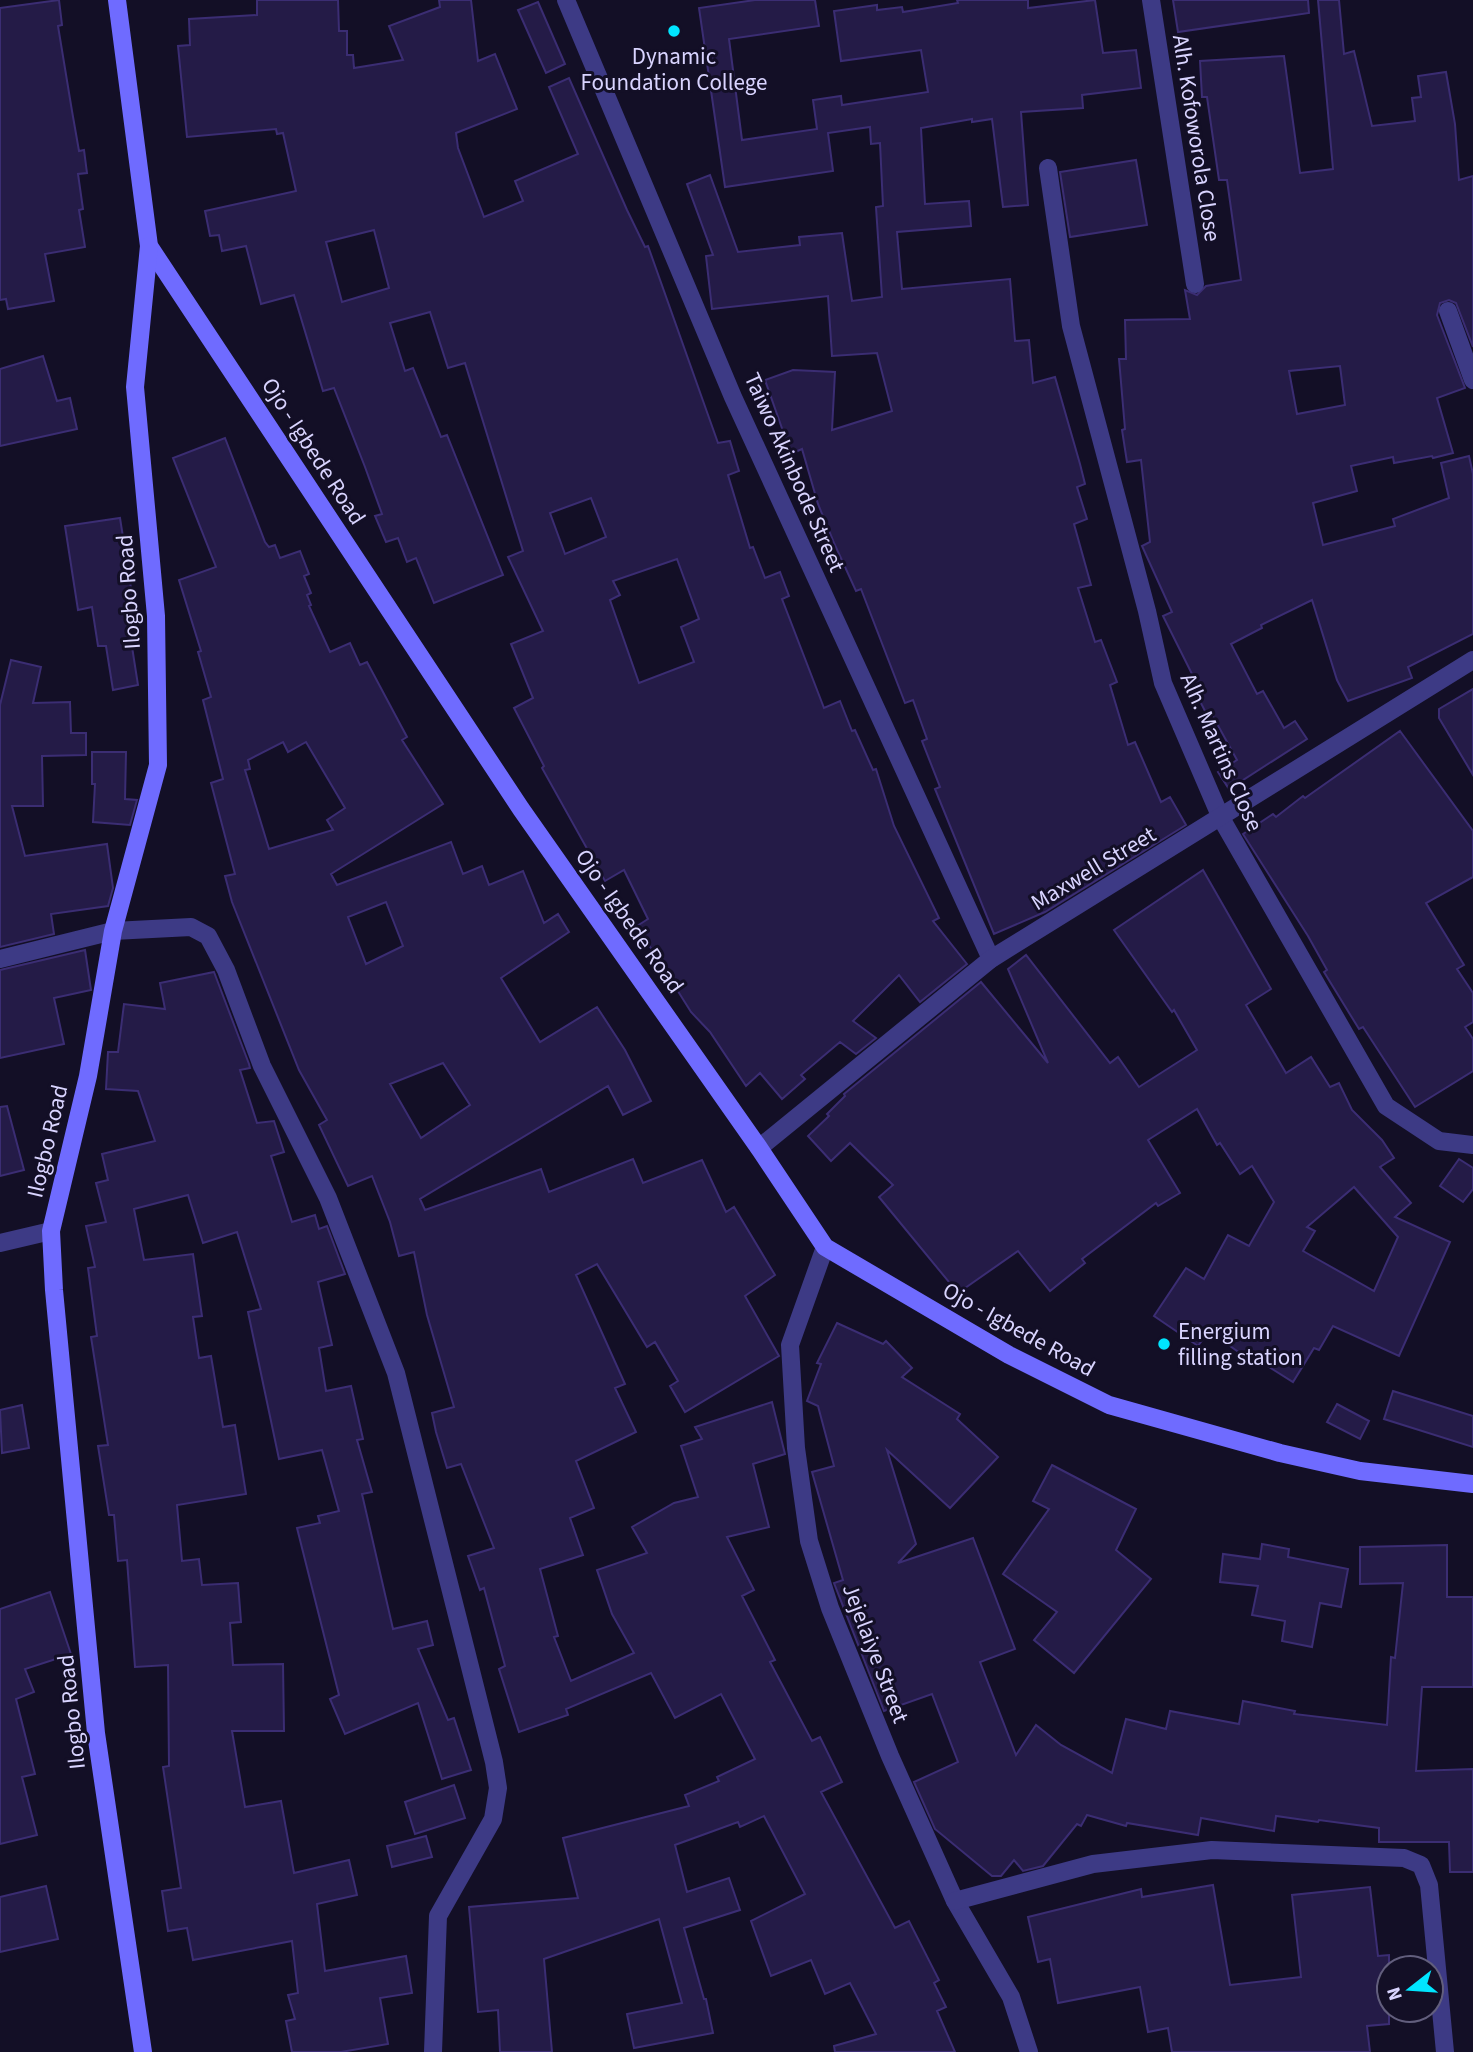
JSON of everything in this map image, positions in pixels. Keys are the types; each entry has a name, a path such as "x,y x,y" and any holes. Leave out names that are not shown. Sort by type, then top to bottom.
{"main road":[{"name":"Ojo - Igbede Road","path":"117,0 149,246 521,809 760,1147 825,1247 1009,1355 1109,1405 1280,1453 1360,1471 1473,1484"},
{"name":"Ilogbo Road","path":"143,2052 96,1733 54,1290 51,1231 88,1076 113,931 158,765 156,616 135,387 149,246"}],"street":[{"name":"Alh. Kofoworola Close","path":"1151,0 1195,284"},
{"name":"Taiwo Akinbode Street","path":"570,1 733,397 991,959"},
{"name":"Alh. Martins Close","path":"1048,168 1071,326 1147,611 1163,682 1221,818 1386,1106 1439,1141 1473,1145"},
{"path":"1448,311 1473,380"},
{"name":"Maxwell Street","path":"760,1147 991,959 1473,660"},
{"path":"0,958 113,931 191,927 208,936 226,970 262,1066 328,1198 396,1373 498,1788 494,1819 438,1916 433,2052"},
{"path":"0,1243 51,1231"},
{"name":"Jejelaiye Street","path":"825,1247 790,1345 796,1448 809,1541 850,1657 955,1901 1011,1997 1029,2052"},
{"path":"955,1901 1093,1864 1212,1850 1404,1858 1421,1865 1429,1885 1445,2052"}],"building":[{"path":"59,0 62,25 58,26 79,151 84,150 87,173 78,174 83,209 79,210 85,247 45,254 54,301 8,309 6,299 0,300 0,8"},
{"path":"257,0 338,0 339,31 347,31 347,55 353,55 354,68 403,60 389,26 440,7 439,0 471,0 478,61 495,54 517,109 456,133 458,148 484,217 523,201 515,181 578,154 549,87 569,78 627,210 645,247 648,246 718,443 730,441 739,471 728,475 750,548 753,547 765,578 780,572 789,596 782,599 824,708 840,701 852,731 855,730 873,770 876,769 894,826 939,918 933,921 967,964 920,1002 899,975 853,1021 876,1038 856,1054 840,1042 801,1075 805,1079 782,1099 760,1073 746,1086 710,1032 691,1012 637,926 648,919 624,870 605,881 542,768 544,766 514,708 533,698 511,644 543,631 508,557 523,551 465,363 448,368 430,312 390,323 405,371 413,368 441,437 447,435 503,575 434,603 416,558 407,562 398,538 386,542 375,516 382,514 365,467 334,388 323,391 294,295 261,304 246,246 222,251 219,235 210,236 205,211 296,191 283,133 277,134 276,129 187,137 178,46 190,45 189,19 257,15","holes":["374,230 389,288 342,302 326,242","591,498 606,537 565,554 550,513","677,559 699,619 681,627 694,662 639,683 610,600 620,595 613,581"]},
{"path":"755,0 815,0 819,26 729,39 742,140 817,129 813,100 841,96 842,105 928,92 921,50 841,61 834,11 877,5 877,10 902,7 903,12 958,3 957,0 1028,0 1028,8 1095,0 1103,53 1136,50 1141,88 1082,95 1083,108 1021,112 1028,205 1003,207 992,119 972,122 972,119 921,128 925,204 969,201 971,226 897,232 902,289 1010,279 1015,341 1029,340 1033,383 1055,377 1080,464 1085,484 1077,487 1087,519 1074,524 1091,585 1078,588 1095,642 1101,640 1117,682 1110,685 1128,745 1135,742 1161,802 1170,797 1186,825 1045,912 994,934 935,789 940,787 922,741 927,739 913,700 905,703 861,589 856,591 818,504 802,449 791,454 765,380 793,370 835,372 832,430 892,411 877,353 832,356 828,296 712,309 706,256 713,255 687,184 710,175 738,252 800,245 799,237 842,233 852,301 882,297 876,207 883,206 880,143 871,144 870,127 828,133 833,171 725,187 699,8"},
{"path":"1173,0 1308,0 1309,13 1178,32"},
{"path":"1318,0 1339,0 1344,54 1354,51 1372,126 1415,121 1412,98 1421,97 1418,76 1446,72 1455,124 1459,180 1473,176 1473,347 1456,303 1449,300 1440,303 1437,315 1465,388 1437,398 1453,453 1394,463 1393,457 1351,466 1357,491 1313,503 1323,545 1395,526 1393,519 1449,498 1441,463 1469,456 1473,474 1473,634 1408,667 1412,678 1348,701 1337,680 1312,600 1261,625 1262,628 1231,644 1257,694 1263,691 1284,728 1295,721 1307,739 1229,789 1218,772 1237,760 1210,711 1206,713 1188,678 1193,676 1163,616 1172,612 1142,546 1150,542 1141,460 1127,462 1122,430 1125,429 1119,359 1126,359 1125,320 1190,319 1185,290 1197,295 1206,286 1241,280 1227,180 1219,180 1207,97 1202,97 1200,61 1284,56 1300,173 1333,169","holes":["1340,366 1345,405 1297,414 1289,371"]},
{"path":"538,2 565,64 546,73 518,10"},
{"path":"1136,160 1147,225 1070,237 1060,172"},
{"path":"43,356 57,401 70,398 77,429 0,446 0,369"},
{"path":"225,438 265,542 269,547 275,545 280,558 300,551 309,574 304,576 311,593 307,595 311,605 309,606 330,652 350,643 360,665 367,662 407,737 402,740 443,804 331,874 337,885 451,842 463,874 482,866 489,885 523,871 544,923 558,914 569,932 501,978 540,1042 597,1007 625,1050 651,1101 623,1115 608,1086 420,1199 425,1210 541,1169 549,1192 633,1159 643,1183 702,1160 726,1212 734,1207 775,1275 745,1296 779,1356 685,1412 670,1386 678,1381 655,1342 647,1347 597,1264 576,1275 625,1384 615,1388 636,1432 576,1461 594,1508 570,1518 583,1555 540,1569 558,1636 554,1637 571,1681 634,1653 612,1614 597,1570 647,1553 632,1527 674,1503 698,1497 681,1446 702,1439 695,1427 772,1402 785,1454 753,1464 769,1527 727,1537 754,1590 742,1596 775,1660 770,1662 812,1741 820,1737 842,1782 821,1792 895,1928 909,1921 939,1980 934,1983 946,2007 937,2011 955,2052 835,2052 834,2046 876,2034 850,1983 825,1994 811,1960 771,1976 751,1921 805,1894 764,1816 740,1827 738,1822 675,1845 687,1892 729,1878 740,1910 684,1928 706,1999 713,2033 634,2048 627,2014 682,2003 659,1919 544,1959 552,2052 500,2052 498,2010 478,2012 469,1907 578,1898 563,1838 689,1806 685,1795 719,1781 717,1777 755,1759 721,1694 675,1718 651,1673 566,1709 568,1715 519,1732 499,1669 505,1666 484,1588 480,1590 468,1556 494,1548 461,1464 447,1468 436,1432 432,1413 454,1407 427,1315 414,1252 399,1256 390,1222 372,1176 348,1186 319,1125 327,1120 299,1070 232,902 225,876 235,874 211,783 223,779 203,700 211,697 198,652 201,651 179,580 216,567 173,458","holes":["283,742 288,752 306,742 345,808 327,820 333,830 269,849 245,770 250,769 248,760","386,902 403,946 366,964 348,917","443,1063 470,1105 421,1138 390,1084"]},
{"path":"120,518 133,601 125,602 138,685 113,690 106,646 98,646 92,607 78,610 65,526"},
{"path":"11,660 41,667 33,703 70,702 71,733 86,733 86,755 42,756 43,806 12,806 25,856 107,844 113,888 108,906 51,914 54,934 0,947 0,705"},
{"path":"1473,689 1473,775 1439,718 1439,709"},
{"path":"1400,731 1473,831 1473,877 1426,903 1464,965 1457,969 1473,993 1473,1022 1465,1027 1473,1039 1473,1071 1415,1107 1363,1027 1359,1029 1324,972 1327,970 1308,936 1243,834 1273,814 1276,817 1303,796 1305,798"},
{"path":"92,752 126,752 125,799 137,800 130,825 93,822 95,784 92,784"},
{"path":"1203,870 1271,989 1246,1005 1286,1073 1311,1057 1330,1087 1339,1083 1352,1110 1382,1140 1394,1158 1380,1167 1411,1203 1395,1217 1450,1242 1399,1356 1333,1326 1319,1350 1314,1348 1293,1382 1253,1357 1251,1361 1209,1331 1198,1346 1154,1316 1186,1268 1204,1279 1228,1235 1249,1246 1274,1202 1252,1166 1240,1174 1220,1143 1217,1145 1197,1109 1148,1140 1180,1193 1158,1206 1156,1203 1082,1259 1085,1263 1050,1291 1018,1251 958,1293 879,1197 893,1185 850,1143 831,1161 808,1136 829,1116 827,1114 844,1094 981,982 1048,1063 1008,969 1026,955 1110,1063 1118,1057 1139,1087 1197,1050 1174,1010 1172,1012 1114,930","holes":["1354,1187 1398,1237 1374,1291 1303,1251 1315,1231 1307,1227"]},
{"path":"85,950 91,990 54,998 64,1044 0,1058 0,970"},
{"path":"214,972 249,1064 250,1068 240,1070 257,1123 274,1121 284,1152 271,1156 292,1222 315,1215 319,1229 327,1226 345,1274 318,1282 332,1345 319,1348 326,1391 351,1386 363,1439 357,1440 372,1492 362,1494 393,1629 427,1621 433,1645 418,1649 448,1720 454,1718 471,1770 442,1779 418,1703 345,1734 330,1699 339,1695 297,1528 320,1523 318,1516 339,1511 322,1450 279,1459 248,1312 261,1309 237,1232 203,1243 188,1195 134,1209 144,1260 193,1254 202,1316 193,1317 199,1358 211,1356 223,1427 235,1425 246,1494 177,1505 182,1561 199,1559 202,1585 238,1583 241,1622 230,1623 233,1665 283,1664 284,1731 232,1731 245,1807 281,1801 294,1873 349,1860 357,1895 317,1904 325,1971 406,1956 412,1993 380,1998 388,2044 341,2052 292,2052 286,2021 295,2019 288,1995 298,1993 292,1941 193,1960 187,1928 168,1931 162,1891 181,1888 163,1767 169,1766 168,1665 135,1667 127,1560 118,1561 114,1515 109,1515 98,1446 108,1445 91,1337 97,1336 88,1268 95,1267 86,1226 106,1222 96,1183 108,1180 102,1154 155,1141 138,1091 106,1089 108,1052 118,1052 124,1004 165,1009 160,983"},
{"path":"7,1106 24,1170 0,1176 0,1107"},
{"path":"1459,1159 1473,1168 1473,1189 1463,1202 1440,1186"},
{"path":"837,1323 883,1344 886,1341 912,1368 902,1377 960,1414 957,1419 998,1457 950,1508 887,1450 916,1544 898,1563 973,1538 1015,1649 980,1662 1016,1755 1036,1725 1061,1745 1112,1773 1126,1719 1166,1729 1170,1711 1239,1724 1243,1701 1295,1711 1294,1714 1387,1725 1391,1657 1395,1658 1403,1583 1360,1584 1360,1547 1447,1545 1447,1597 1473,1597 1473,1687 1422,1687 1416,1771 1473,1769 1473,1872 1450,1872 1449,1842 1379,1842 1379,1828 1276,1816 1274,1831 1201,1818 1198,1835 1127,1823 1126,1826 1087,1815 1081,1826 1077,1824 1043,1866 1023,1871 1014,1860 1001,1876 992,1876 935,1829 914,1782 958,1762 932,1694 884,1711 834,1583 843,1580 812,1472 834,1466 818,1406 807,1401 821,1364 817,1363"},
{"path":"1393,1391 1473,1416 1473,1447 1384,1419"},
{"path":"1337,1404 1369,1421 1360,1439 1327,1422"},
{"path":"22,1405 29,1448 2,1453 0,1410"},
{"path":"1052,1465 1136,1509 1116,1550 1151,1579 1074,1673 1034,1640 1057,1612 1003,1574 1049,1509 1033,1501"},
{"path":"1262,1544 1289,1549 1288,1557 1348,1569 1341,1607 1320,1603 1312,1647 1282,1641 1285,1621 1252,1615 1258,1586 1220,1582 1223,1554 1260,1559"},
{"path":"50,1592 71,1654 25,1669 34,1692 16,1699 35,1774 22,1777 37,1835 0,1844 0,1609"},
{"path":"454,1785 465,1818 415,1834 405,1802"},
{"path":"426,1836 432,1857 392,1867 387,1846"},
{"path":"1213,1885 1230,1985 1301,1977 1292,1895 1370,1887 1378,1954 1375,1954 1375,2024 1389,2024 1367,2026 1370,2052 1172,2052 1168,2028 1148,2032 1140,1987 1058,2003 1050,1959 1038,1962 1028,1917 1141,1889 1142,1897"},
{"path":"46,1886 58,1939 0,1952 0,1897"}],"place":[{"name":"Dynamic Foundation College","path":"674,31"},
{"name":"Energium filling station","path":"1164,1344"}]}
